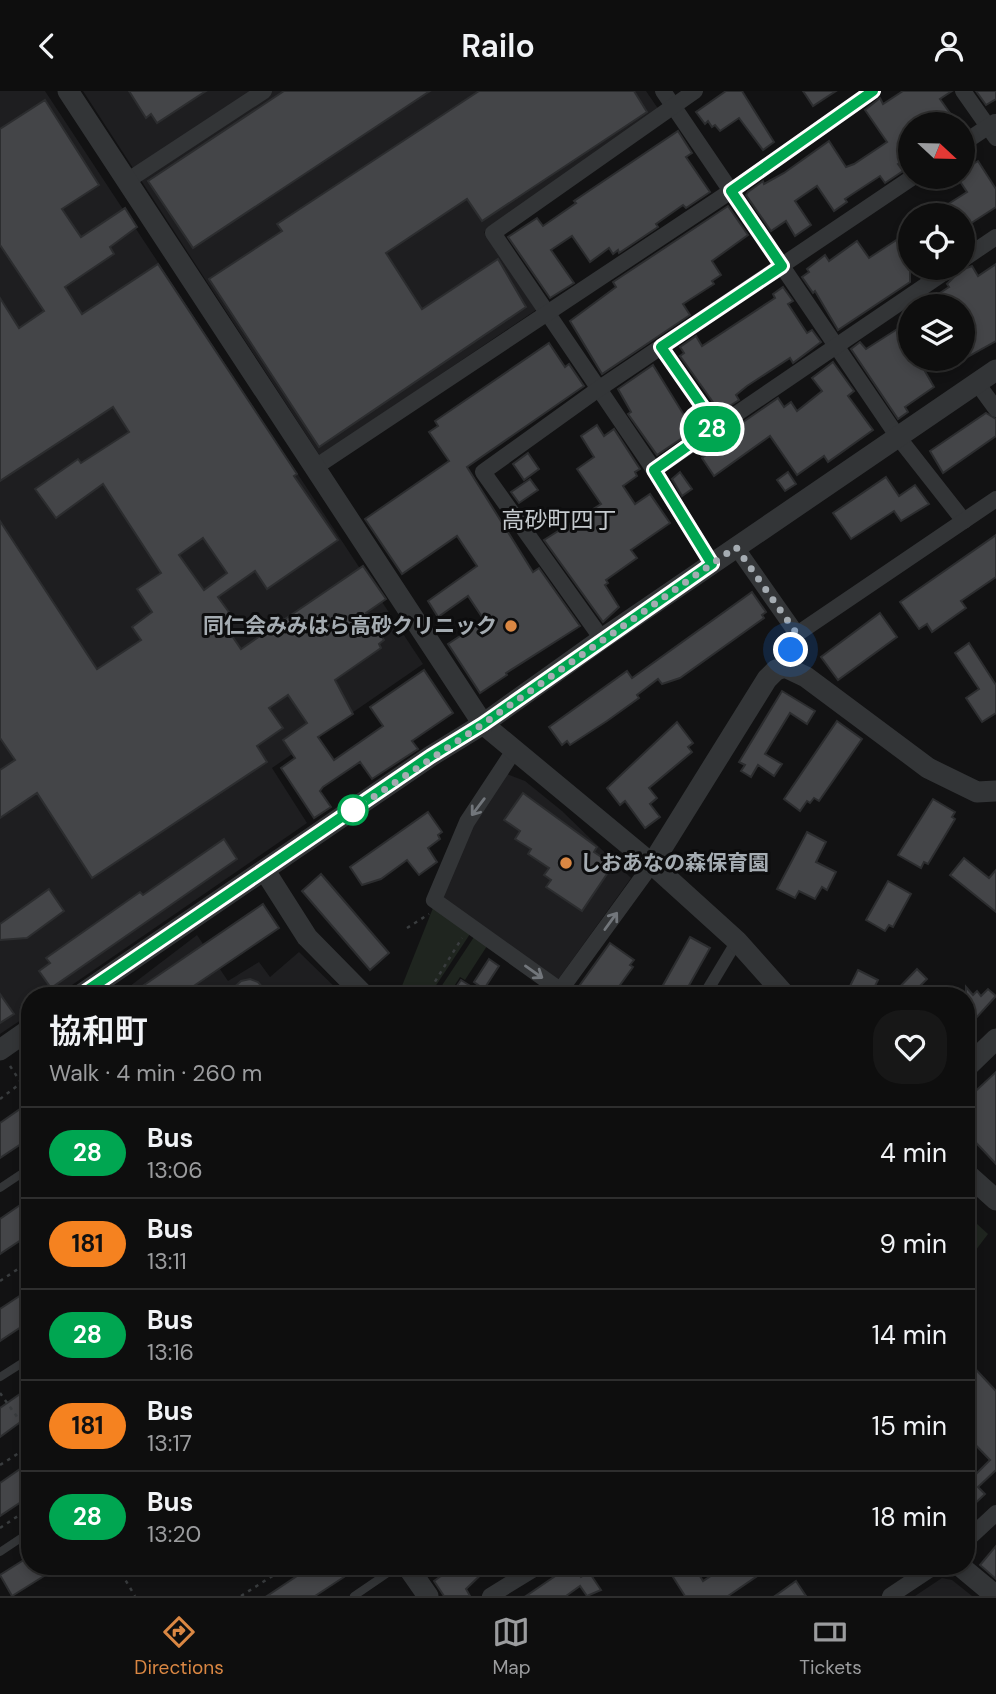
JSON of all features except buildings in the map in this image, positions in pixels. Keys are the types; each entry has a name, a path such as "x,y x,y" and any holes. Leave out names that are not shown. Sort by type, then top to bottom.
{"street":[{"path":"68,91 483,724 652,864 737,941 778,987"},
{"path":"127,181 264,91"},
{"path":"663,91 898,437 964,521"},
{"path":"695,91 493,233 597,390 654,470 712,564"},
{"path":"314,468 731,191 873,91"},
{"path":"963,91 993,129 975,138"},
{"path":"601,639 484,472 597,390 898,188"},
{"path":"975,251 996,237"},
{"path":"654,470 933,280"},
{"path":"661,347 716,426"},
{"path":"92,987 431,756 483,724 601,639 996,370"},
{"path":"977,383 996,409"},
{"path":"785,667 797,634 996,499"},
{"path":"736,547 797,634"},
{"path":"562,987 652,864 761,688 776,670 785,667 806,677 928,768 977,792 996,791"},
{"path":"515,749 467,822 434,900 550,987"},
{"path":"265,871 307,937 356,987"},
{"path":"709,987 737,941"},
{"path":"3,1055 21,1038"},
{"path":"975,1059 996,1039"},
{"path":"975,1181 996,1200"},
{"path":"975,1533 996,1513"},
{"path":"413,1575 428,1596"},
{"path":"490,1596 524,1575"},
{"path":"890,1596 922,1575"},
{"path":"971,1575 996,1596"}],"lane":[{"path":"0,1188 21,1174"},
{"path":"0,1377 21,1364"},
{"path":"0,1552 21,1538"},
{"path":"354,1596 385,1575"}],"path":[{"path":"407,928 429,913"},
{"path":"432,987 470,926"},
{"path":"0,1098 21,1083 3,1055"},
{"path":"0,1281 21,1267"},
{"path":"0,1393 21,1422"},
{"path":"0,1465 21,1452"},
{"path":"0,1528 21,1514"},
{"path":"122,1575 135,1596"},
{"path":"264,1575 267,1580"},
{"path":"241,1596 274,1575"}],"shaded area":[{"path":"0,91 45,91 423,664 272,768 307,823 69,987 21,987 21,1020 0,1034"},
{"path":"83,91 646,91 659,110 484,232 536,310 320,456"},
{"path":"507,774 525,781 562,811 631,878 557,981 444,900 442,891 469,826"},
{"path":"433,908 470,934 435,987 402,987"},
{"path":"197,935 228,981 259,962 270,977 299,952 335,987 129,987"},
{"path":"474,937 487,946 465,980 460,977 454,987 441,987"},
{"path":"975,1222 988,1234 975,1251"},
{"path":"942,1578 952,1580 972,1596 915,1596"}],"bus line":[{"name":"28","path":"92,987 431,756 483,724 712,564 654,470 716,426 661,347 782,266 731,191 873,91"}],"place":[{"name":"同仁会みみはら高砂クリニック","path":"511,626"},
{"name":"しおあなの森保育園","path":"566,863"}],"district":[{"name":"高砂町四丁","path":"559,520"}],"route":[{"path":"353,810 348,814 431,756 483,724 736,547 797,634 791,650"}]}
